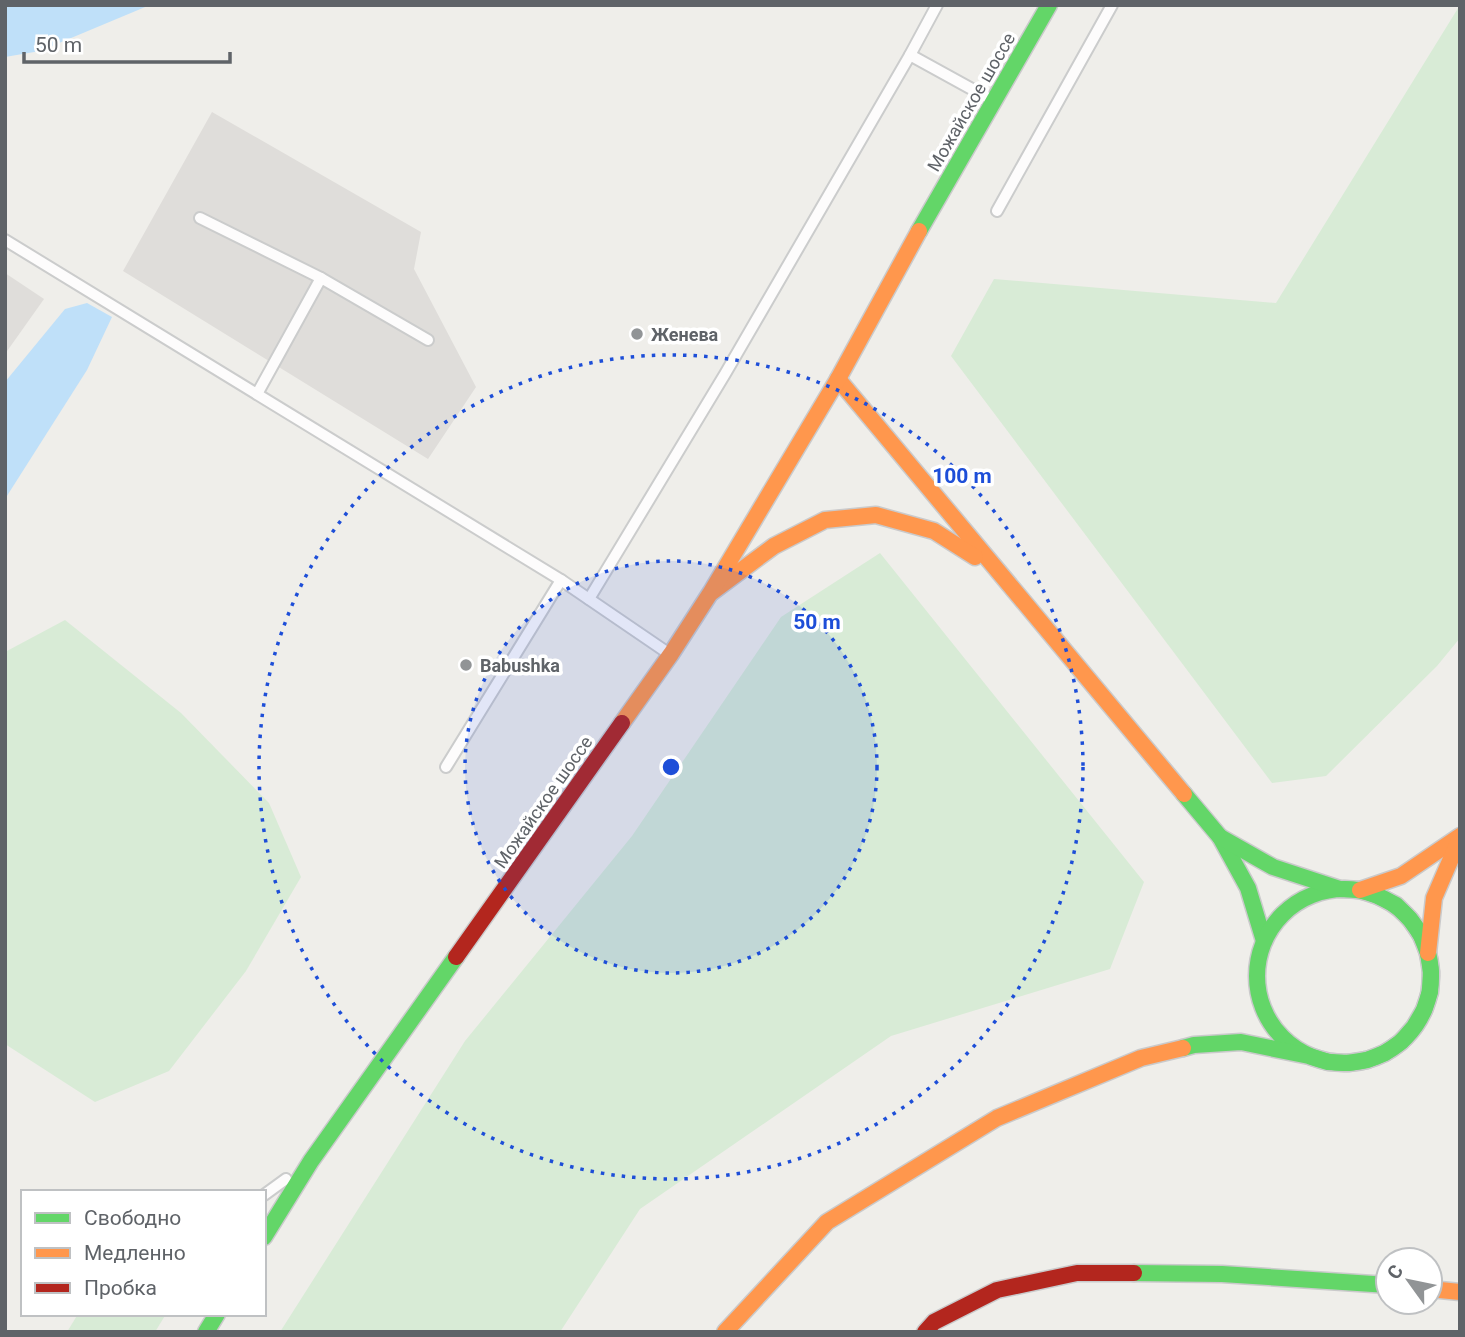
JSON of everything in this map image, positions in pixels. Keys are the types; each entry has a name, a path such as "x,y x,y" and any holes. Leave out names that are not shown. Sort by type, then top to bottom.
{"main road":[{"name":"Можайское шоссе","path":"266,1234 311,1161 671,654 711,592 838,379 1049,5"},
{"path":"838,379 1220,837 1248,888 1264,941"},
{"path":"711,592 774,546 825,520 876,515 934,531 997,570"},
{"path":"1220,837 1273,867 1340,889"},
{"path":"1360,890 1401,876 1460,837"},
{"path":"1428,953 1434,898 1460,837"},
{"path":"725,1332 827,1222 997,1118 1141,1058 1194,1045 1241,1042 1328,1062 1348,1063 1367,1060 1401,1042 1424,1010 1430,992 1431,972 1421,935 1396,905 1360,890 1321,892 1303,899 1287,910 1264,941 1257,979 1260,999 1267,1017 1278,1033 1309,1056"},
{"path":"925,1332 934,1322 998,1290 1077,1273 1222,1275 1374,1284"},
{"path":"206,1332 216,1316"}],"lane":[{"path":"589,599 725,374 937,5"},
{"path":"997,211 1112,5"},
{"path":"910,55 994,101"},
{"path":"200,218 321,278 428,340"},
{"path":"5,240 561,580 671,654"},
{"path":"257,394 321,278"},
{"path":"446,767 561,580"},
{"path":"266,1194 311,1161"}],"shaded area":[{"path":"212,112 421,232 414,269 476,387 428,459 123,271"},
{"path":"5,273 44,299 5,354"}],"green space":[{"path":"1460,5 1460,638 1437,666 1326,776 1272,783 951,356 994,279 1276,303"},
{"path":"880,553 1144,882 1110,969 891,1036 640,1209 560,1332 280,1332 465,1041 632,836 781,617"},
{"path":"65,620 181,713 269,803 301,877 246,971 169,1071 95,1102 5,1044 5,652"},
{"path":"77,1316 165,1316 155,1332 67,1332"}],"water":[{"path":"5,5 150,5 40,51 5,57"},
{"path":"87,303 112,317 87,370 5,499 5,382 65,309"}],"traffic: fast":[{"path":"919,231 1049,5"},
{"path":"1184,794 1220,837 1248,888 1264,941"},
{"path":"1183,1048 1241,1042 1328,1062 1367,1060 1385,1053 1401,1042 1424,1010 1430,992 1431,972 1421,935 1396,905 1360,890 1340,889 1273,867 1220,837"},
{"path":"1344,889 1377,896 1405,915 1424,943 1431,976 1424,1009 1405,1037 1377,1056 1344,1063 1311,1056 1283,1037 1264,1009 1257,976 1264,943 1283,915 1311,896 1344,889"},
{"path":"266,1234 311,1161 456,957"},
{"path":"1134,1273 1222,1274 1374,1284"},
{"path":"206,1332 216,1316"}],"traffic: slow":[{"path":"622,723 711,592 838,379 919,231"},
{"path":"838,379 1184,794"},
{"path":"712,592 774,546 825,520 876,515 934,531 975,557"},
{"path":"1360,890 1401,876 1460,836"},
{"path":"1428,953 1434,898 1460,838"},
{"path":"725,1332 827,1222 997,1118 1141,1058 1183,1048"},
{"path":"1444,1290 1460,1292"}],"traffic: jam":[{"path":"456,957 622,723"},
{"path":"925,1332 934,1322 997,1290 1077,1273 1134,1273"}],"place":[{"name":"Женева","path":"637,334"},
{"name":"Babushka","path":"466,665"}]}
